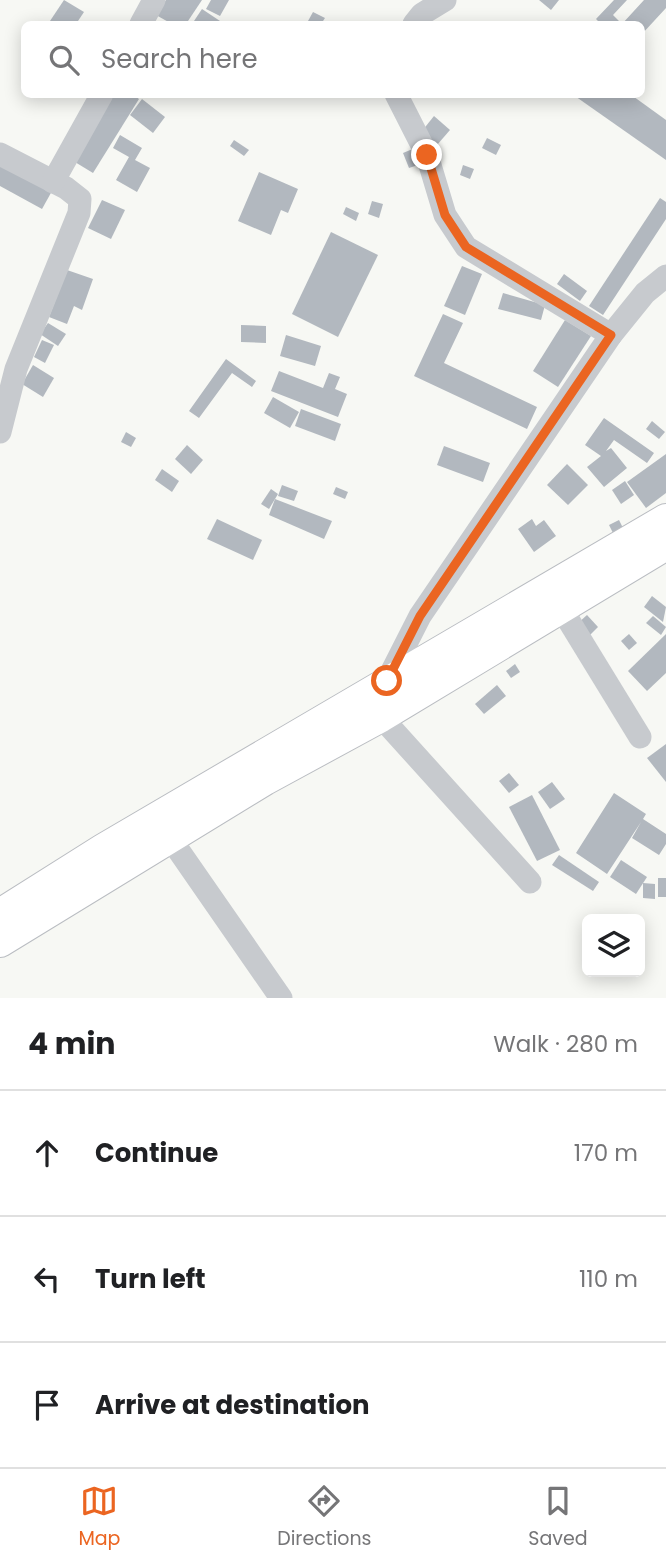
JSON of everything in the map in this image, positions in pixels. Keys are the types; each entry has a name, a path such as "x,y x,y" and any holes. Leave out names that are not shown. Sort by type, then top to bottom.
{"main road":[{"path":"0,914 387,681 666,519"},
{"path":"0,942 265,780 381,717 666,545"}],"street":[{"path":"143,21 154,0"},
{"path":"416,21 422,14 446,0"},
{"path":"53,182 100,98"},
{"path":"398,98 427,155 445,215 466,247 611,335"},
{"path":"0,154 80,199 79,213 10,355 0,432"},
{"path":"530,882 381,717 387,681 420,616 611,335 645,293 666,276"},
{"path":"561,608 640,737"},
{"path":"170,838 281,998"}],"building":[{"path":"64,0 84,12 78,21 50,21"},
{"path":"166,0 202,0 188,21 167,21 156,15"},
{"path":"211,0 229,0 220,16 206,9"},
{"path":"539,0 559,0 551,10"},
{"path":"614,0 627,0 613,15 619,21 596,19"},
{"path":"644,0 666,0 666,8 645,31 645,21 625,21"},
{"path":"202,9 220,21 194,21"},
{"path":"313,12 325,18 323,21 308,21"},
{"path":"108,98 139,99 93,173 70,159"},
{"path":"578,98 636,98 666,120 666,160"},
{"path":"142,99 165,117 153,133 130,115"},
{"path":"434,116 450,130 437,145 422,131"},
{"path":"120,135 142,148 135,160 150,168 137,192 116,180 129,157 113,148"},
{"path":"487,138 501,145 496,155 482,148"},
{"path":"234,140 249,150 244,156 230,146"},
{"path":"415,148 421,164 409,168 403,153"},
{"path":"0,162 57,182 42,209 0,186"},
{"path":"463,165 474,169 470,179 460,175"},
{"path":"259,172 298,189 288,213 281,210 271,235 238,221"},
{"path":"660,198 666,202 666,219 603,315 589,306"},
{"path":"102,200 125,210 111,239 88,228"},
{"path":"372,201 383,204 379,218 368,214"},
{"path":"346,207 359,213 356,221 343,214"},
{"path":"331,232 378,255 338,337 292,314"},
{"path":"462,266 482,274 465,315 444,306"},
{"path":"67,270 93,279 82,310 74,306 67,324 49,317"},
{"path":"564,274 587,291 580,301 557,284"},
{"path":"503,293 545,305 541,320 498,309"},
{"path":"443,314 463,323 444,363 537,407 527,429 414,376"},
{"path":"565,320 591,336 558,387 533,371"},
{"path":"48,323 66,334 58,346 40,334"},
{"path":"241,325 266,326 266,343 241,342"},
{"path":"286,335 321,346 315,366 280,356"},
{"path":"42,340 54,345 45,363 34,357"},
{"path":"226,359 256,381 252,387 232,373 199,418 189,411"},
{"path":"33,365 54,378 43,397 22,384"},
{"path":"279,371 323,388 329,373 340,377 335,389 347,394 338,417 271,391"},
{"path":"273,397 299,412 290,428 264,413"},
{"path":"301,409 341,424 335,441 295,426"},
{"path":"604,418 654,453 647,463 614,440 606,451 611,448 627,468 604,487 587,467 601,456 585,445"},
{"path":"652,421 665,432 659,439 646,429"},
{"path":"126,432 136,438 131,447 121,442"},
{"path":"187,445 203,460 191,474 175,459"},
{"path":"444,446 490,463 483,482 437,465"},
{"path":"666,454 666,493 646,508 627,482"},
{"path":"567,464 588,485 568,505 547,485"},
{"path":"162,469 179,481 172,492 155,480"},
{"path":"625,481 634,495 621,504 612,490"},
{"path":"282,485 298,491 294,501 278,496"},
{"path":"336,487 348,492 345,499 333,494"},
{"path":"271,489 278,494 269,509 261,504"},
{"path":"275,499 332,521 324,539 269,515"},
{"path":"217,519 262,540 253,560 207,539"},
{"path":"532,519 536,526 544,520 556,536 534,552 518,529"},
{"path":"619,520 624,530 614,535 609,525"},
{"path":"652,596 666,607 663,622 644,607"},
{"path":"587,615 598,627 589,636 577,624"},
{"path":"653,616 666,627 661,635 646,623"},
{"path":"629,634 637,643 629,650 621,641"},
{"path":"666,634 666,673 647,691 628,671"},
{"path":"515,664 520,672 511,678 506,671"},
{"path":"497,685 506,696 484,714 475,704"},
{"path":"666,744 666,782 647,758"},
{"path":"509,773 519,785 509,793 499,781"},
{"path":"552,782 565,799 550,809 538,792"},
{"path":"614,793 646,814 643,819 666,834 666,844 659,855 632,838 641,822 607,874 576,853"},
{"path":"532,795 560,850 537,861 509,807"},
{"path":"559,855 599,882 593,891 552,865"},
{"path":"621,860 647,877 636,894 610,877"},
{"path":"658,878 666,878 666,897 658,897"},
{"path":"643,883 655,884 655,899 643,898"}],"route":[{"path":"387,681 420,616 611,335 466,247 445,215 427,155"}]}
